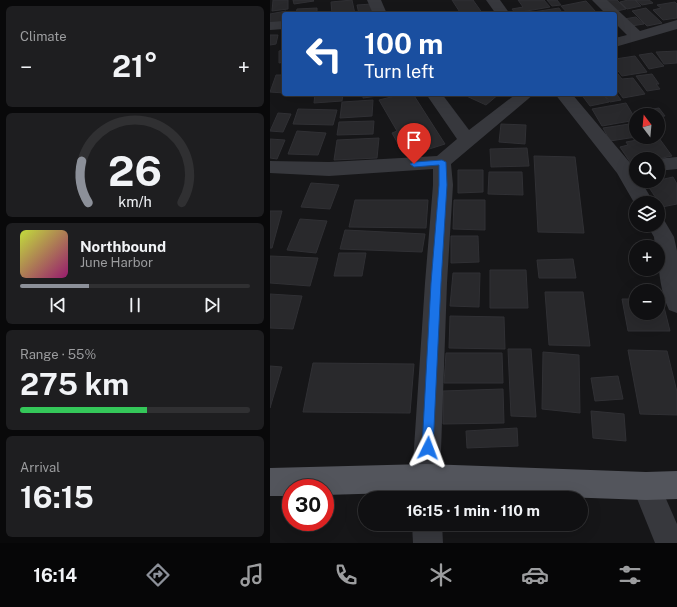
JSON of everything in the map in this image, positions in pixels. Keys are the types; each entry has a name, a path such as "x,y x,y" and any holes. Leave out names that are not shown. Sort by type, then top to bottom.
{"main road":[{"path":"270,482 426,488 646,486 677,484"}],"street":[{"path":"374,0 379,12"},
{"path":"493,0 502,12"},
{"path":"599,0 611,12"},
{"path":"617,18 637,36"},
{"path":"617,42 677,24"},
{"path":"270,26 282,26"},
{"path":"435,96 467,140"},
{"path":"270,167 329,169 442,162 467,140 523,96"},
{"path":"565,96 629,167"},
{"path":"426,488 436,283 443,185 442,162"},
{"path":"665,164 677,163"},
{"path":"661,232 664,237 677,303"},
{"path":"646,486 670,543"},
{"path":"427,531 428,543"}],"building":[{"path":"273,0 288,0 288,9 272,11"},
{"path":"293,0 313,0 314,1 294,4"},
{"path":"352,0 355,12 332,12 331,2"},
{"path":"452,0 473,0 482,12 460,12"},
{"path":"518,0 544,0 550,7 521,12 514,12 512,9 523,7"},
{"path":"547,0 557,0 561,5 552,6"},
{"path":"601,0 617,0 626,9 612,12"},
{"path":"635,0 641,6 627,9 620,2"},
{"path":"636,0 649,0 653,3 642,5"},
{"path":"586,1 596,12 566,12 561,6"},
{"path":"675,2 677,4 677,18 663,20 653,10 661,8 657,5"},
{"path":"372,4 373,12 359,12 357,5"},
{"path":"317,8 317,12 296,12 297,9"},
{"path":"559,8 562,12 533,12"},
{"path":"646,8 662,23 647,26 632,11"},
{"path":"286,11 286,12 282,12 282,24 270,26 270,14"},
{"path":"636,17 644,24 625,27 618,20"},
{"path":"270,35 278,35 276,44 270,45"},
{"path":"282,50 282,62 279,63 279,51"},
{"path":"677,51 677,63 664,64 656,52"},
{"path":"652,53 664,66 649,69 639,55"},
{"path":"635,56 647,72 622,76 617,70 617,59"},
{"path":"617,74 622,79 633,78 645,94 623,98 617,90"},
{"path":"652,74 659,84 656,84 660,89 647,91 636,76"},
{"path":"276,75 282,75 282,93 270,92"},
{"path":"617,95 621,100 610,102 606,96 617,96"},
{"path":"315,96 343,96 342,101 314,103"},
{"path":"363,96 378,96 363,98"},
{"path":"395,96 414,96 445,144 426,150 421,143 401,149 392,133 397,131 379,100"},
{"path":"466,96 497,96 486,105"},
{"path":"582,96 604,96 609,102 590,106"},
{"path":"373,100 372,116 340,118 342,102"},
{"path":"626,103 629,108 629,121 602,126 592,109"},
{"path":"298,109 337,110 333,125 293,124"},
{"path":"278,113 291,114 283,132 270,131"},
{"path":"374,121 373,134 337,135 339,122"},
{"path":"501,124 526,125 525,144 499,142"},
{"path":"629,124 629,138 610,141 603,128"},
{"path":"297,131 326,133 318,155 288,154"},
{"path":"379,138 377,158 334,160 337,140"},
{"path":"270,139 285,140 277,159 270,158"},
{"path":"629,141 629,144 663,144 672,156 665,158 665,152 629,152 629,160 620,147 628,145 626,142"},
{"path":"527,148 529,166 491,167 490,149"},
{"path":"534,156 575,157 584,233 538,232"},
{"path":"458,170 483,170 483,192 458,193"},
{"path":"489,172 522,172 523,195 488,194"},
{"path":"673,177 677,184 677,204 665,206 665,196 655,196 649,188 665,188 665,179"},
{"path":"311,183 339,185 330,209 301,207"},
{"path":"355,200 428,200 426,228 349,227"},
{"path":"454,200 485,200 485,230 453,229"},
{"path":"270,211 282,211 272,248 270,248"},
{"path":"300,219 327,221 316,253 287,250"},
{"path":"345,230 425,234 422,252 340,249"},
{"path":"451,236 478,236 479,262 451,263"},
{"path":"339,253 366,253 362,276 334,276"},
{"path":"270,256 318,258 310,286 270,283"},
{"path":"573,259 576,278 539,278 537,260"},
{"path":"490,270 526,270 528,308 490,308"},
{"path":"453,273 480,273 479,307 450,306"},
{"path":"545,292 583,292 590,346 549,345"},
{"path":"270,294 302,296 293,329 270,328"},
{"path":"622,299 629,299 629,320 665,320 665,311 670,331 628,331"},
{"path":"450,316 504,317 505,349 449,348"},
{"path":"508,349 531,349 536,417 511,416"},
{"path":"628,350 667,351 677,392 677,415 640,414"},
{"path":"543,352 579,355 580,413 542,409"},
{"path":"446,353 502,353 503,383 444,383"},
{"path":"313,363 414,364 410,413 303,412"},
{"path":"270,366 282,367 270,408"},
{"path":"618,376 623,399 595,401 591,378"},
{"path":"503,389 504,423 443,424 443,391"},
{"path":"591,411 624,414 626,441 593,438"},
{"path":"517,428 518,446 467,448 466,431"}],"route":[{"path":"414,164 442,162 443,185 436,283 428,448"}]}
